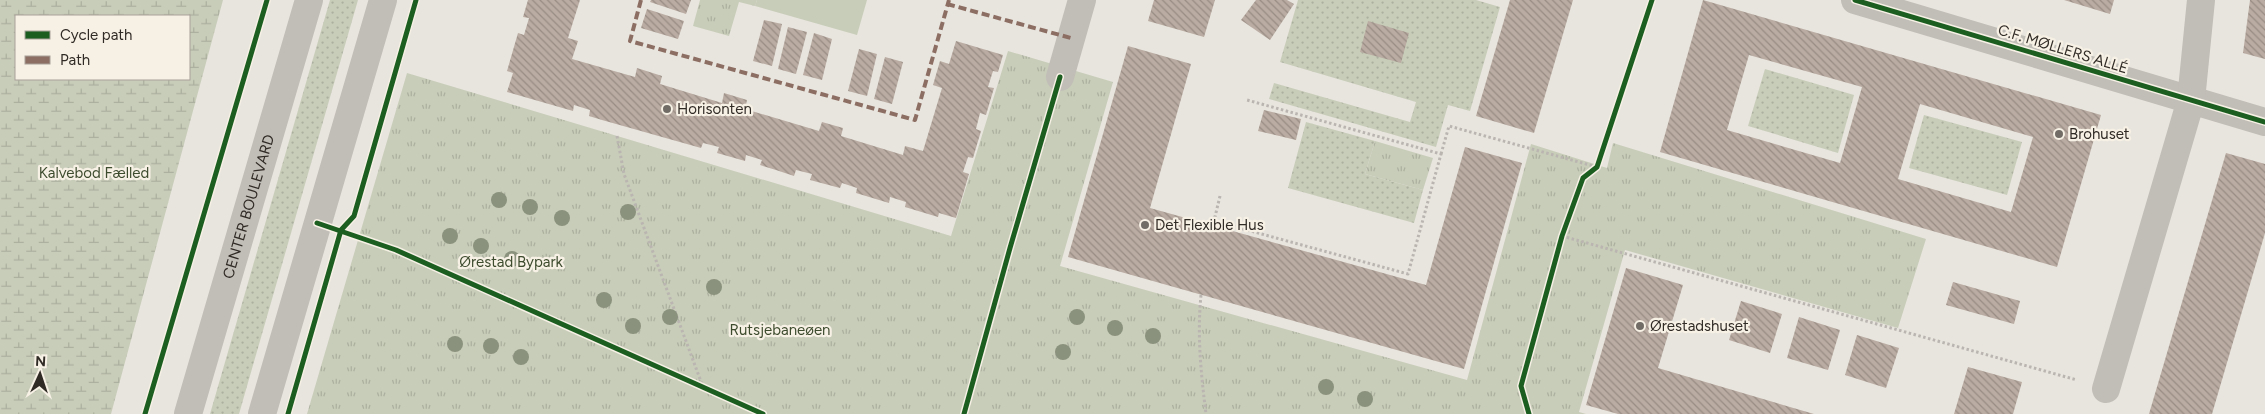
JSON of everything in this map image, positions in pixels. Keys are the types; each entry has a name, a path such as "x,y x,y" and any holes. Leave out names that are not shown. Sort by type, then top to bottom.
{"street":[{"name":"CENTER BOULEVARD","path":"188,414 309,0"},
{"path":"262,414 383,0"},
{"path":"1060,77 1082,0"},
{"name":"C.F. MØLLERS ALLÉ","path":"1854,0 2265,122"},
{"path":"2106,389 2191,100 2201,0"}],"path":[{"path":"1247,100 1441,154"},
{"path":"1220,196 1214,221 1408,274 1449,126 1597,167"},
{"path":"617,136 624,174 702,387"},
{"path":"1590,173 1597,167 1600,159"},
{"path":"1559,246 1565,228"},
{"path":"1562,236 2106,389"},
{"path":"1201,295 1198,325 1200,365 1206,414"},
{"path":"694,383 711,391"}],"green space":[{"name":"Kalvebod Fælled","path":"0,0 223,0 111,414 0,414"},
{"path":"330,0 358,0 239,414 210,414"},
{"path":"700,0 757,0 755,6 739,2 729,36 693,26"},
{"path":"757,0 867,0 857,35 755,6"},
{"path":"1298,0 1476,0 1500,7 1470,111 1448,105 1436,147 1269,99 1274,83 1410,122 1416,102 1280,62"},
{"name":"Ørestad Bypark","path":"1008,51 1113,82 1060,266 1467,380 1531,144 1607,168 1613,143 1926,239 1898,328 1625,250 1579,412 1586,414 307,414 407,73 951,236"},
{"path":"1765,69 1854,95 1838,153 1748,126"},
{"path":"1924,115 2022,142 2007,195 1909,168"},
{"path":"1306,122 1375,141 1365,174 1423,190 1414,223 1288,188"},
{"path":"1375,141 1433,158 1423,190 1365,174"}],"building":[{"name":"Horisonten","path":"528,0 580,0 568,38 578,41 572,59 635,77 637,68 662,76 660,84 722,103 724,93 747,100 745,109 819,131 822,122 843,128 841,136 903,155 905,146 923,151 942,88 933,85 940,61 949,64 956,41 1003,55 998,72 993,71 988,87 994,88 986,115 980,113 976,129 981,131 973,158 968,157 963,172 969,174 956,218 939,213 938,217 905,207 906,202 890,197 889,203 856,193 857,188 842,183 840,188 810,180 812,174 796,170 794,176 760,165 762,160 746,155 745,161 717,153 719,147 703,143 701,148 602,120 589,116 590,110 574,105 573,111 507,92 513,73 507,71 518,33 524,35 529,18 523,17"},
{"path":"651,0 691,0 686,14 650,2"},
{"path":"1154,0 1215,0 1204,37 1148,21"},
{"path":"1256,0 1287,0 1294,4 1270,40 1241,20"},
{"path":"1510,0 1573,0 1534,133 1476,116"},
{"name":"Brohuset","path":"1703,0 2101,115 2057,267 1660,152","holes":["1749,55 1862,87 1840,163 1727,130","1920,104 2033,137 2011,212 1898,179"]},
{"path":"2064,0 2114,0 2110,14"},
{"path":"2250,0 2265,0 2265,59 2243,53"},
{"path":"647,9 684,21 678,39 641,28"},
{"path":"764,20 782,24 772,66 753,61"},
{"path":"1368,21 1409,33 1401,63 1360,52"},
{"path":"788,27 807,32 796,74 778,69"},
{"path":"814,33 832,39 822,80 803,75"},
{"name":"Det Flexible Hus","path":"1128,46 1191,64 1150,208 1426,285 1465,147 1522,163 1464,369 1068,257"},
{"path":"859,49 877,54 867,96 848,91"},
{"path":"885,57 903,62 892,104 874,99"},
{"path":"1264,110 1301,119 1296,140 1258,131"},
{"path":"2226,153 2265,164 2265,233 2212,414 2149,414"},
{"name":"Ørestadshuset","path":"1626,268 1683,285 1658,368 1814,414 1618,414 1586,405"},
{"path":"1953,282 2020,301 2014,324 1946,305"},
{"path":"1741,301 1782,314 1770,353 1729,340"},
{"path":"1799,317 1840,330 1828,370 1787,358"},
{"path":"1857,335 1899,348 1886,388 1845,375"},
{"path":"1968,367 2022,382 2013,414 1954,414"}],"marked path":[{"path":"641,0 630,41 915,120 949,0"},
{"path":"947,4 1071,38"}],"cycle path":[{"path":"145,414 267,0"},
{"path":"288,414 341,230 354,216 416,0"},
{"path":"1529,414 1521,386 1562,236 1583,178 1597,167 1652,0"},
{"path":"1855,0 2265,122"},
{"path":"964,414 1060,77"},
{"path":"317,223 396,250 763,414"}],"place":[{"name":"Horisonten","path":"667,109"},
{"name":"Brohuset","path":"2059,134"},
{"name":"Det Flexible Hus","path":"1145,225"},
{"name":"Ørestadshuset","path":"1640,326"}],"park label":[{"name":"Rutsjebaneøen","path":"780,330"}]}
